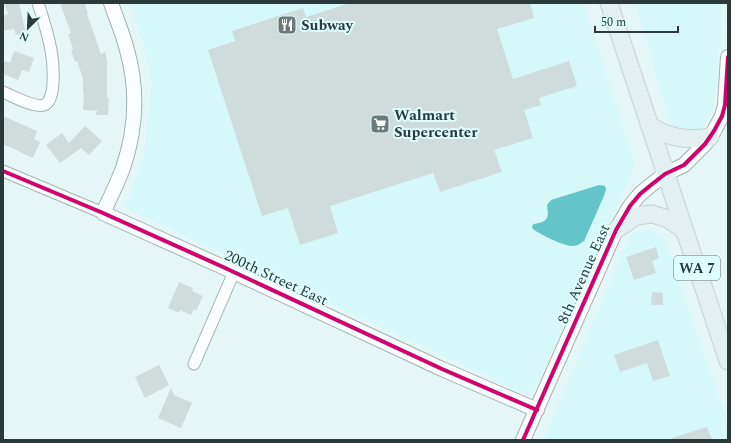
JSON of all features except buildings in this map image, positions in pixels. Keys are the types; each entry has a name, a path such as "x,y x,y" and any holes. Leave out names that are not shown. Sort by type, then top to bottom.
{"main road":[{"name":"WA 7","path":"609,3 728,361"},
{"path":"649,125 663,133 678,138 699,139 710,137"},
{"path":"616,230 636,216 652,214 668,219 681,228 686,234"}],"street":[{"path":"3,92 30,104 43,105 47,104 52,94 51,52 47,32 38,3"},
{"path":"104,213 123,167 130,144 134,116 134,95 127,49 111,3"},
{"name":"8th Avenue East","path":"524,440 616,230 630,206 640,194 651,185 666,174 684,165 705,144 722,116 725,105 728,57"},
{"name":"200th Street East","path":"3,171 104,213 442,369 537,410"},
{"path":"194,364 234,272"}],"shaded area":[{"path":"130,3 583,3 636,164 536,386 527,395 125,208 145,149 151,82 146,53"},
{"path":"635,3 723,3 716,87 709,120 701,130 686,132 670,124"},
{"path":"650,229 657,232 664,238 667,245 728,422 728,440 543,440 629,236 639,230"}],"water":[{"path":"599,185 605,186 606,189 604,196 584,241 581,243 574,246 563,244 532,228 533,224 542,222 546,219 548,214 547,205 551,200"}],"cycle path":[{"path":"523,440 616,230 630,206 640,194 665,174 684,165 705,144 714,131 722,116 725,105 728,57"},
{"path":"3,171 103,213 442,369 537,410"}],"place":[{"name":"Subway","path":"287,25"},
{"name":"Walmart Supercenter","path":"380,124"}]}
